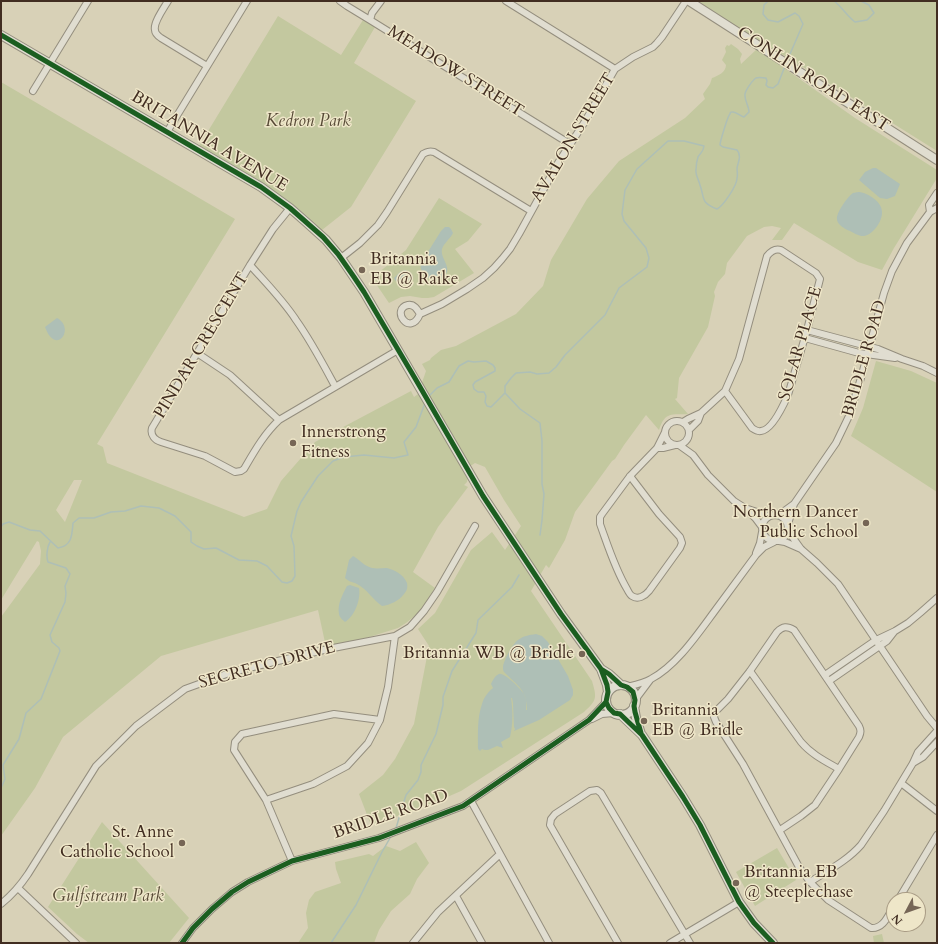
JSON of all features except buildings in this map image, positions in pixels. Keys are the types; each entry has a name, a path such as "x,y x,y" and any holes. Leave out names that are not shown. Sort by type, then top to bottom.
{"street":[{"path":"33,91 88,1"},
{"path":"168,1 156,21 154,30 161,38 208,66"},
{"path":"167,132 247,1"},
{"name":"MEADOW STREET","path":"340,1 570,144"},
{"path":"370,20 372,14 381,1"},
{"path":"506,1 615,69"},
{"name":"AVALON STREET","path":"420,314 455,297 483,278 494,268 510,249 615,69 657,43 687,1"},
{"name":"CONLIN ROAD EAST","path":"687,1 937,160"},
{"name":"BRITANNIA AVENUE","path":"1,35 261,187 290,208 323,237 341,258 364,292 469,473 494,513 561,614 601,669"},
{"path":"341,258 360,243 378,225 423,154 430,151 434,152 531,212"},
{"name":"BRIDLE ROAD","path":"930,212 929,205 937,193"},
{"name":"PINDAR CRESCENT","path":"290,208 273,229 250,265 152,428 151,431 153,437 157,440 205,456 231,470 241,472 263,437 279,420 398,350"},
{"name":"BRIDLE ROAD","path":"772,516 783,512 794,504 836,443 856,397 884,293 892,271 907,243 930,212 937,208"},
{"name":"SOLAR PLACE","path":"683,422 701,413 725,391 739,359 767,256 774,250 781,250 816,272 820,280 808,330 788,396 768,428 760,432 752,428 725,391"},
{"path":"250,265 275,292 296,319 335,386"},
{"path":"808,330 878,349 923,366 937,373"},
{"path":"805,338 868,354 902,359"},
{"path":"197,353 230,375 279,420"},
{"name":"SOLAR PLACE","path":"689,433 698,421 701,413"},
{"path":"630,476 659,514 680,537 682,542 680,548 646,595 637,598 632,596 621,580 616,569 600,522 602,514 630,476 657,448 671,423 677,421 683,422 687,426 692,455"},
{"path":"665,432 669,442 677,445 692,455 722,490 734,501 745,508 756,519 767,539 776,542 785,542 801,549 817,562 838,584 937,730 918,752 901,783 861,846 844,860 810,882"},
{"path":"657,448 677,445 686,441 689,433"},
{"name":"BRIDLE ROAD","path":"788,528 794,504"},
{"path":"745,508 772,516 782,517 801,549"},
{"path":"756,555 765,520 772,516"},
{"path":"266,800 313,784 347,766 368,742 380,720 388,688 395,636 410,627 424,611 437,592 475,526"},
{"path":"642,735 609,708 606,702 608,692 613,687 635,685 651,679 678,658 756,555 764,547 786,537 788,528"},
{"path":"824,675 876,640 908,623 937,598"},
{"path":"780,830 815,805 859,737 861,729 794,630 785,627 778,632 750,671 715,712 714,717 810,882 828,900 871,928 877,928 884,924 886,920"},
{"path":"829,681 887,642 895,631"},
{"name":"SECRETO DRIVE","path":"1,904 18,888 28,874 96,766 136,726 185,689 232,672 328,649 395,636"},
{"path":"601,669 634,692 636,718 642,735 687,802 739,902 754,923 773,943"},
{"path":"601,669 608,692"},
{"path":"750,671 805,747 816,756 839,769"},
{"path":"617,714 627,713 632,709 651,679"},
{"name":"BRIDLE ROAD","path":"589,720 606,702"},
{"path":"292,861 266,800 234,750 235,742 242,734 334,714 380,720"},
{"name":"BRIDLE ROAD","path":"182,943 193,928 218,903 232,892 261,875 292,861 379,838 463,806 589,720 602,714 617,714"},
{"path":"913,763 923,757 937,742"},
{"path":"901,783 937,811"},
{"path":"618,943 550,825 551,819 555,814 590,790 597,790 601,793 690,943"},
{"path":"471,801 549,943"},
{"path":"903,892 937,835"},
{"path":"414,943 438,912 500,854"},
{"path":"18,888 76,943"},
{"path":"456,896 482,943"},
{"path":"670,943 739,902"}],"green space":[{"path":"688,1 937,1 937,151 787,57 751,39"},
{"name":"Kedron Park","path":"278,16 341,55 363,20 375,27 354,63 416,101 351,207 322,230 279,194 248,174 199,146"},
{"path":"731,44 742,54 740,59 741,64 757,49 855,118 937,170 937,178 882,270 858,262 794,223 782,240 772,240 781,228 772,226 764,227 747,236 727,263 725,274 718,282 714,292 715,296 708,327 679,378 677,398 675,399 688,414 670,415 661,424 659,430 646,415 575,512 565,540 549,568 546,565 531,591 592,681 595,691 595,698 588,708 461,791 422,808 371,825 359,794 383,775 395,759 414,724 429,646 418,629 435,613 471,550 492,532 505,550 521,526 485,467 475,463 469,467 467,482 464,485 468,487 438,527 413,572 435,588 424,606 406,623 398,628 363,639 326,647 318,610 161,656 63,737 35,788 1,836 1,617 40,564 41,551 39,542 37,541 1,600 1,82 235,219 97,444 103,447 107,463 244,517 267,509 281,481 315,442 411,391 414,397 418,394 426,371 422,364 430,360 441,350 456,346 516,314 543,286 551,260 587,199 619,161 685,118 705,99 703,94 712,78 725,70 726,65 722,60 726,52 725,48 727,45 729,46","holes":["74,480 82,480 65,522 56,510"]},
{"path":"439,198 482,224 468,241 455,249 474,273 434,297 401,297 389,303 372,278 406,250"},
{"path":"876,361 911,371 937,383 937,492 851,436 863,408"},
{"name":"Gulfstream Park","path":"102,822 189,918 169,943 89,943 48,907"},
{"path":"416,842 429,863 417,879 410,894 391,911 379,930 374,943 298,943 308,928 306,913 309,900 315,892 341,883 335,862 369,854 373,856 386,846 400,851"},
{"path":"777,848 796,880 755,906 736,872"},
{"path":"882,934 884,943 874,943 873,936"}],"shaded area":[{"path":"876,168 900,184 895,196 887,199 880,198 859,180 865,172"},
{"path":"859,192 867,194 874,199 878,202 882,209 882,217 876,228 865,236 860,236 846,229 840,225 837,220 838,213 845,201 853,193"},
{"path":"445,227 449,227 453,233 442,249 442,256 447,271 443,278 434,280 426,276 421,268 421,263"},
{"path":"405,270 411,273 413,277 412,279 398,283 394,278 400,272"},
{"path":"57,318 62,322 65,328 62,338 59,340 54,340 49,336 45,327"},
{"path":"353,556 369,567 387,568 399,573 407,583 405,593 400,599 388,605 382,606 361,586 345,578 349,560"},
{"path":"350,585 359,588 359,597 352,616 345,622 339,615 339,607 347,586"},
{"path":"536,634 542,636 548,642 568,676 573,690 573,695 570,700 539,720 514,731 513,703 511,698 512,728 510,737 501,742 503,748 497,746 488,750 482,749 480,751 478,749 478,732 480,709 485,697 493,688 491,684 495,677 499,674 505,676 524,694 518,685 504,672 503,665 516,642 529,635"}],"waterway":[{"path":"768,1 764,5 763,14 768,20 778,22 795,13 799,16 803,24 787,61"},
{"path":"834,1 855,22 867,20 874,13 869,5 861,1"},
{"path":"429,396 437,388 449,382 459,366 468,361 486,361 495,368 495,371 475,382 473,385 474,389 478,392 484,392 486,396 485,402 487,406 491,407 505,393 505,386 516,373 549,373 556,367 565,355 605,315 619,288 647,267 649,258 646,248 624,221 622,214 625,190 637,169 668,141 684,141 704,146 698,158 696,174 705,202 717,209 720,207 735,186 739,157 737,150 720,145 729,115 731,112 734,112 744,117 749,112 745,94 751,83 756,78 766,78 766,85 773,88 778,84 785,66"},
{"path":"505,393 520,409 540,423 542,441 542,484 544,494 540,535"},
{"path":"1,527 3,524 9,522 30,530 40,531 58,548 63,547 69,542 72,536 73,523 79,518 94,518 111,512 125,511 141,506 159,508 175,516 191,532 191,542 197,546 204,549 216,548 239,560 257,561 267,566 282,582 287,583 292,581 295,576 294,546 291,536 297,511 301,502 318,476 333,461 344,457 364,455 394,458 408,455 404,442 416,427 425,403"},
{"path":"1,788 5,779 3,765 19,739 26,713 41,699 60,651 59,648 52,642 50,635 65,602 65,586 70,574 66,568 48,562 47,552 50,542"},
{"path":"396,828 406,795 418,780 421,772 421,765 436,734 443,705 443,697 452,671 476,633 478,620 512,587 519,575"},
{"path":"331,943 356,905 390,838"}],"cycle path":[{"path":"1,35 261,187 290,208 323,237 338,254 364,292 483,496 561,614 601,669 607,685 608,692 606,702 609,708 614,713 620,714 642,735 700,825 739,902 754,923 773,943"},
{"path":"601,669 621,685 627,687 633,692 635,712 641,733"},
{"path":"182,943 193,928 212,909 232,892 248,882 292,861 379,838 463,806 589,720 606,702"}],"place":[{"name":"Britannia EB @ Raike","path":"362,270"},
{"name":"Innerstrong Fitness","path":"293,443"},
{"name":"Northern Dancer Public School","path":"866,523"},
{"name":"Britannia WB @ Bridle","path":"582,654"},
{"name":"Britannia EB @ Bridle","path":"644,721"},
{"name":"St. Anne Catholic School","path":"182,843"},
{"name":"Britannia EB @ Steeplechase","path":"736,883"}]}
